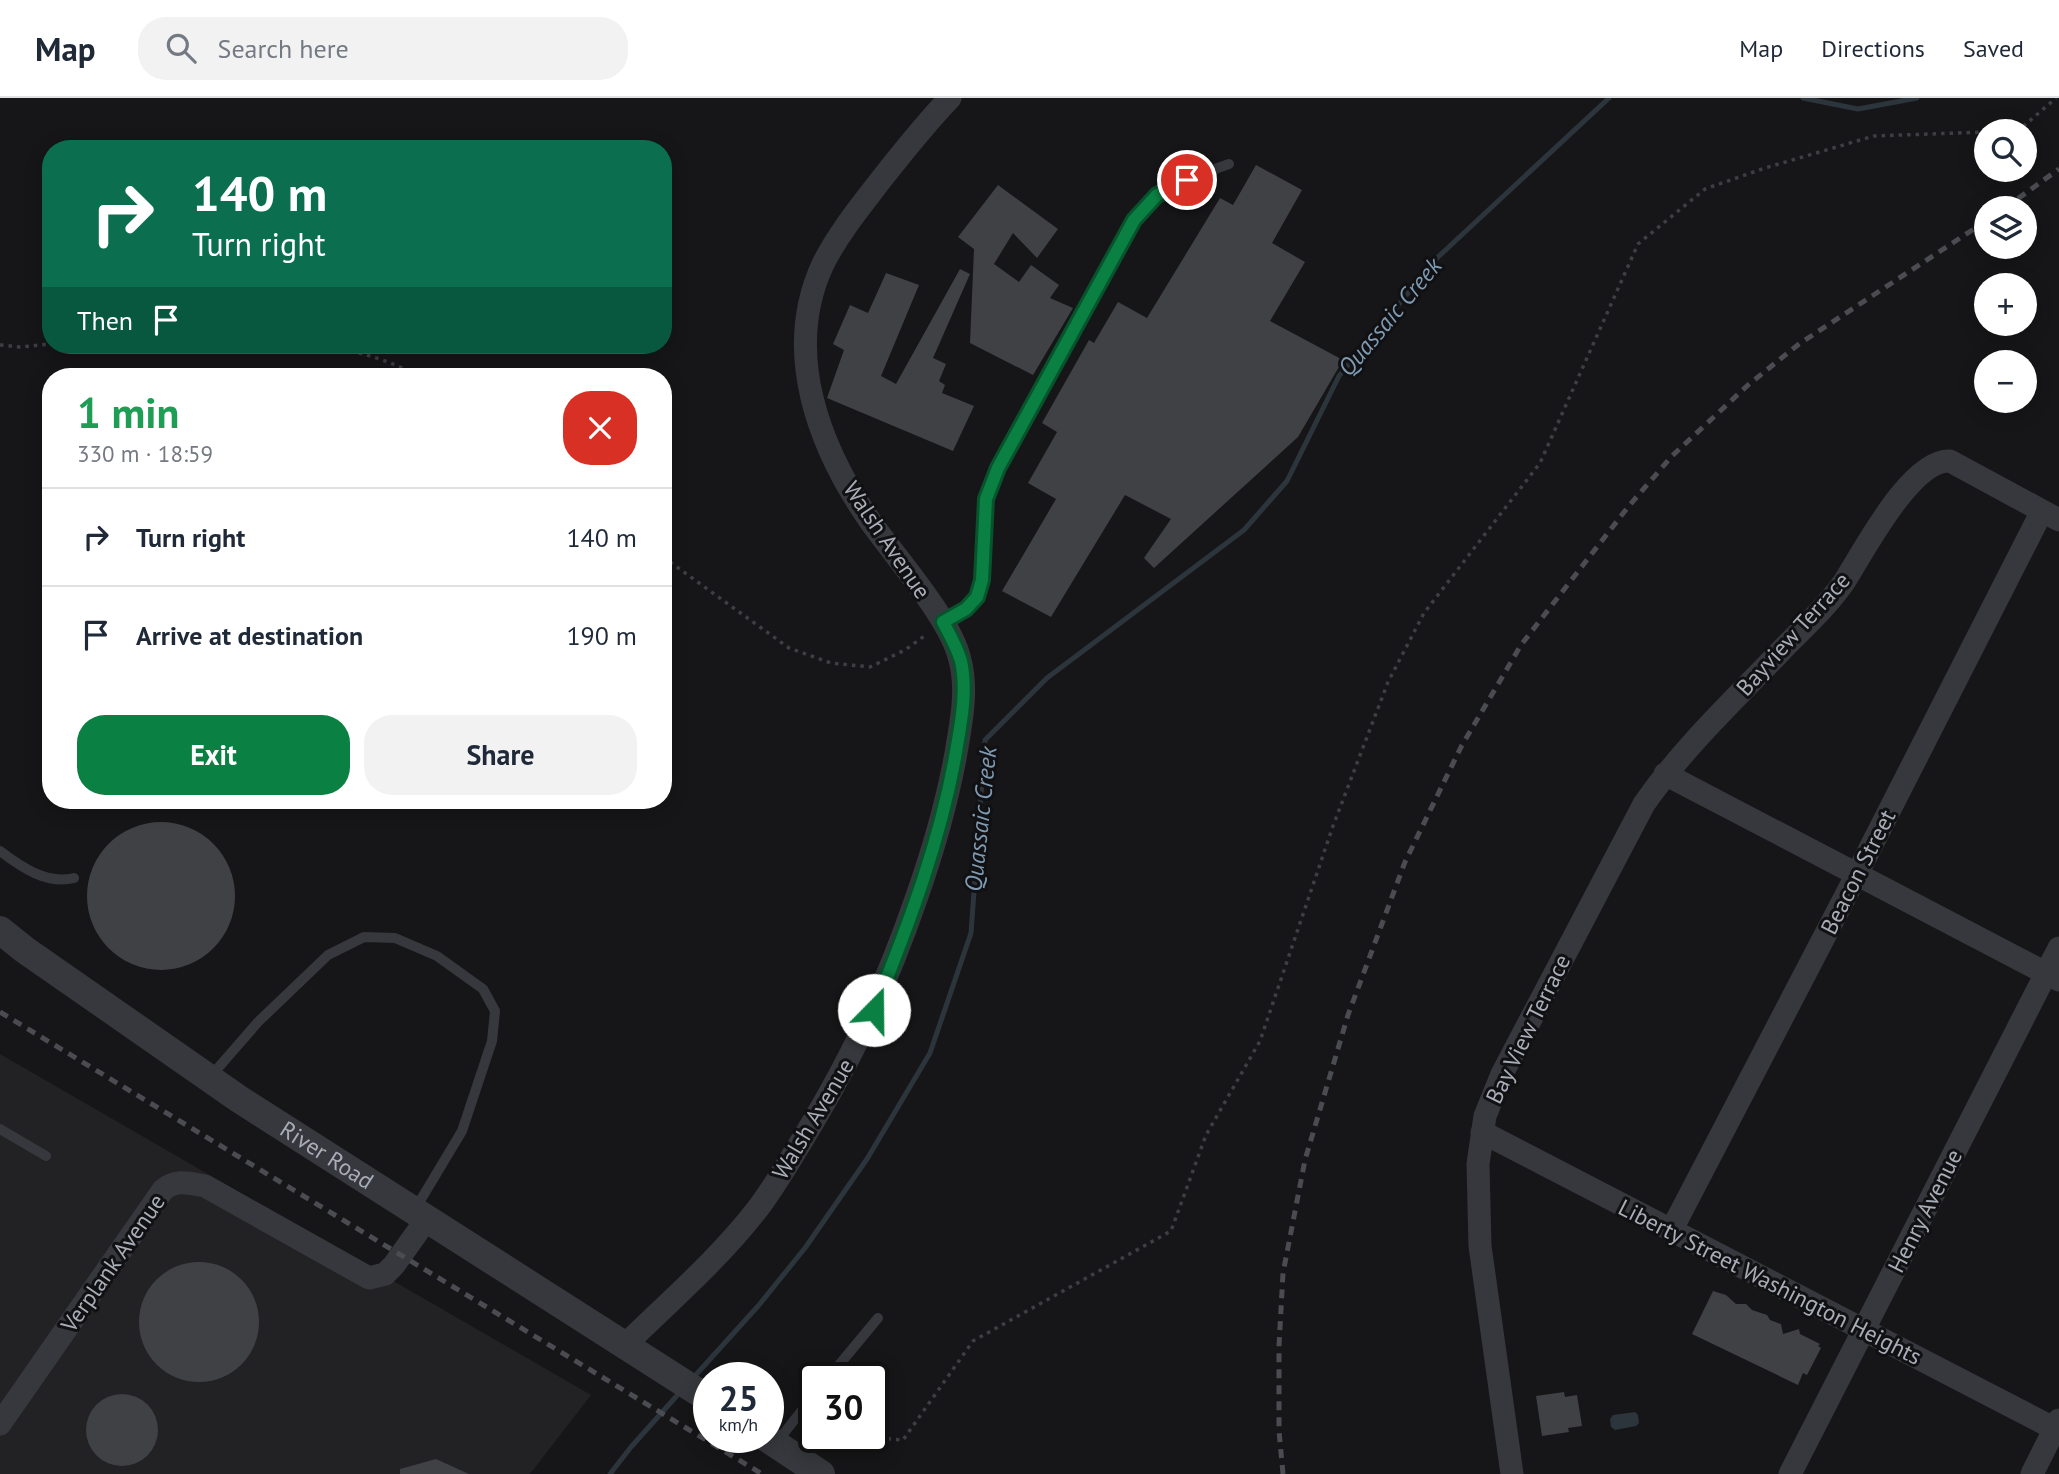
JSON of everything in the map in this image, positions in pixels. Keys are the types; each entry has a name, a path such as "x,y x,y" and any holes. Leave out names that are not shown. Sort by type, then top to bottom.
{"street":[{"name":"Walsh Avenue","path":"624,1346 729,1244 761,1204 849,1061 874,1010 899,948 932,854 951,784 963,688 961,663 956,646 943,622 868,518 833,458 818,420 808,382 805,354 806,324 812,293 823,265 859,208 950,98"},
{"name":"Bayview Terrace","path":"1665,774 1834,594 1908,484 1929,467 1942,461 1950,461 2050,516"},
{"name":"Beacon Street","path":"1671,1231 1857,874 2050,516"},
{"path":"1665,774 2052,976"},
{"name":"Bay View Terrace","path":"1512,1474 1480,1246 1478,1164 1485,1116 1502,1074 1644,804 1665,774"},
{"name":"River Road","path":"0,930 209,1079 693,1389"},
{"name":"Henry Avenue","path":"1790,1474 2052,976 2059,948"},
{"name":"Liberty Street Washington Heights","path":"1482,1132 1863,1331 2058,1427"},
{"name":"Verplank Avenue","path":"0,1424 163,1190 170,1184 176,1182 205,1186 369,1278 385,1274 420,1216"},
{"path":"2032,1474 2058,1427"},
{"path":"784,1449 821,1474"}],"lane":[{"path":"943,622 966,609 977,597 982,580 986,499 998,468 1134,220 1157,195 1229,164"},
{"path":"0,851 34,874 64,881 74,877"},
{"path":"209,1079 258,1022 328,955 364,937 395,938 437,956 483,989 495,1011 492,1041 462,1131 420,1216"},
{"path":"0,1129 46,1156"},
{"path":"841,1362 878,1318"},
{"path":"784,1426 798,1411"}],"path":[{"path":"2032,119 2056,98"},
{"path":"889,1439 903,1440 973,1342 1171,1231 1206,1135 1260,1041 1333,826 1388,682 1424,613 1539,463 1638,244 1705,189 1765,168 1874,136 1974,132"},
{"path":"0,345 42,345"},
{"path":"360,354 404,368"},
{"path":"672,563 789,648 831,663 870,667 905,650 943,622"}],"shaded area":[{"path":"0,1054 591,1395 530,1474 0,1474"},
{"path":"1635,1412 1639,1423 1636,1426 1615,1430 1611,1427 1610,1419 1613,1415"}],"building":[{"path":"1256,165 1302,190 1272,243 1305,262 1270,321 1343,360 1298,437 1154,568 1144,558 1171,519 1125,495 1051,617 1002,591 1056,499 1028,483 1057,432 1042,423 1089,340 1094,343 1118,302 1147,318 1220,198 1233,205"},
{"path":"998,185 1058,229 1037,258 1013,233 994,264 1019,282 1031,265 1059,285 1050,298 1073,308 1033,375 970,343 974,249 958,237"},
{"path":"960,269 970,274 933,358 946,364 939,381 945,385 942,393 974,406 953,451 827,398 844,350 833,344 850,305 868,313 886,273 919,285 881,376 896,384"},
{"path":"161,822 189,828 202,834 213,844 223,855 229,868 235,896 229,924 223,937 213,948 202,958 189,964 161,970 133,964 120,958 109,948 99,937 93,924 87,896 93,868 99,855 109,844 120,834 133,828"},
{"path":"199,1262 222,1266 242,1279 255,1299 259,1322 255,1345 242,1365 222,1378 199,1382 176,1378 156,1365 143,1345 139,1322 143,1299 156,1279 176,1266"},
{"path":"1713,1291 1726,1295 1736,1304 1746,1304 1752,1310 1767,1315 1770,1320 1781,1324 1783,1334 1799,1329 1800,1334 1820,1344 1818,1346 1821,1348 1807,1375 1803,1373 1798,1385 1692,1334"},
{"path":"1564,1392 1565,1397 1577,1395 1582,1426 1568,1428 1569,1432 1542,1436 1536,1396"},
{"path":"122,1394 142,1400 152,1410 158,1430 152,1450 142,1460 122,1466 102,1460 92,1450 86,1430 92,1410 102,1400"},
{"path":"436,1459 469,1474 400,1474 400,1469"}],"waterway":[{"name":"Quassaic Creek","path":"707,1362 759,1305 805,1248 867,1159 930,1053 971,933 985,740 1047,678 1244,530 1287,481 1339,376 1438,257 1609,98"},
{"name":"Quassaic Creek","path":"1803,98 1858,109 1917,98"},
{"name":"Quassaic Creek","path":"610,1474 682,1390"}],"railway":[{"path":"2022,196 2059,169"},
{"path":"1283,1474 1279,1431 1279,1346 1283,1273 1305,1160 1348,1015 1405,862 1461,747 1521,645 1628,507 1672,456 1748,385 1799,344 1974,229"},
{"path":"0,1012 762,1474"}],"route":[{"path":"874,1010 932,854 951,784 963,688 961,663 956,646 943,622 966,609 977,597 982,580 986,499 998,468 1134,220 1157,195 1187,180"}]}
